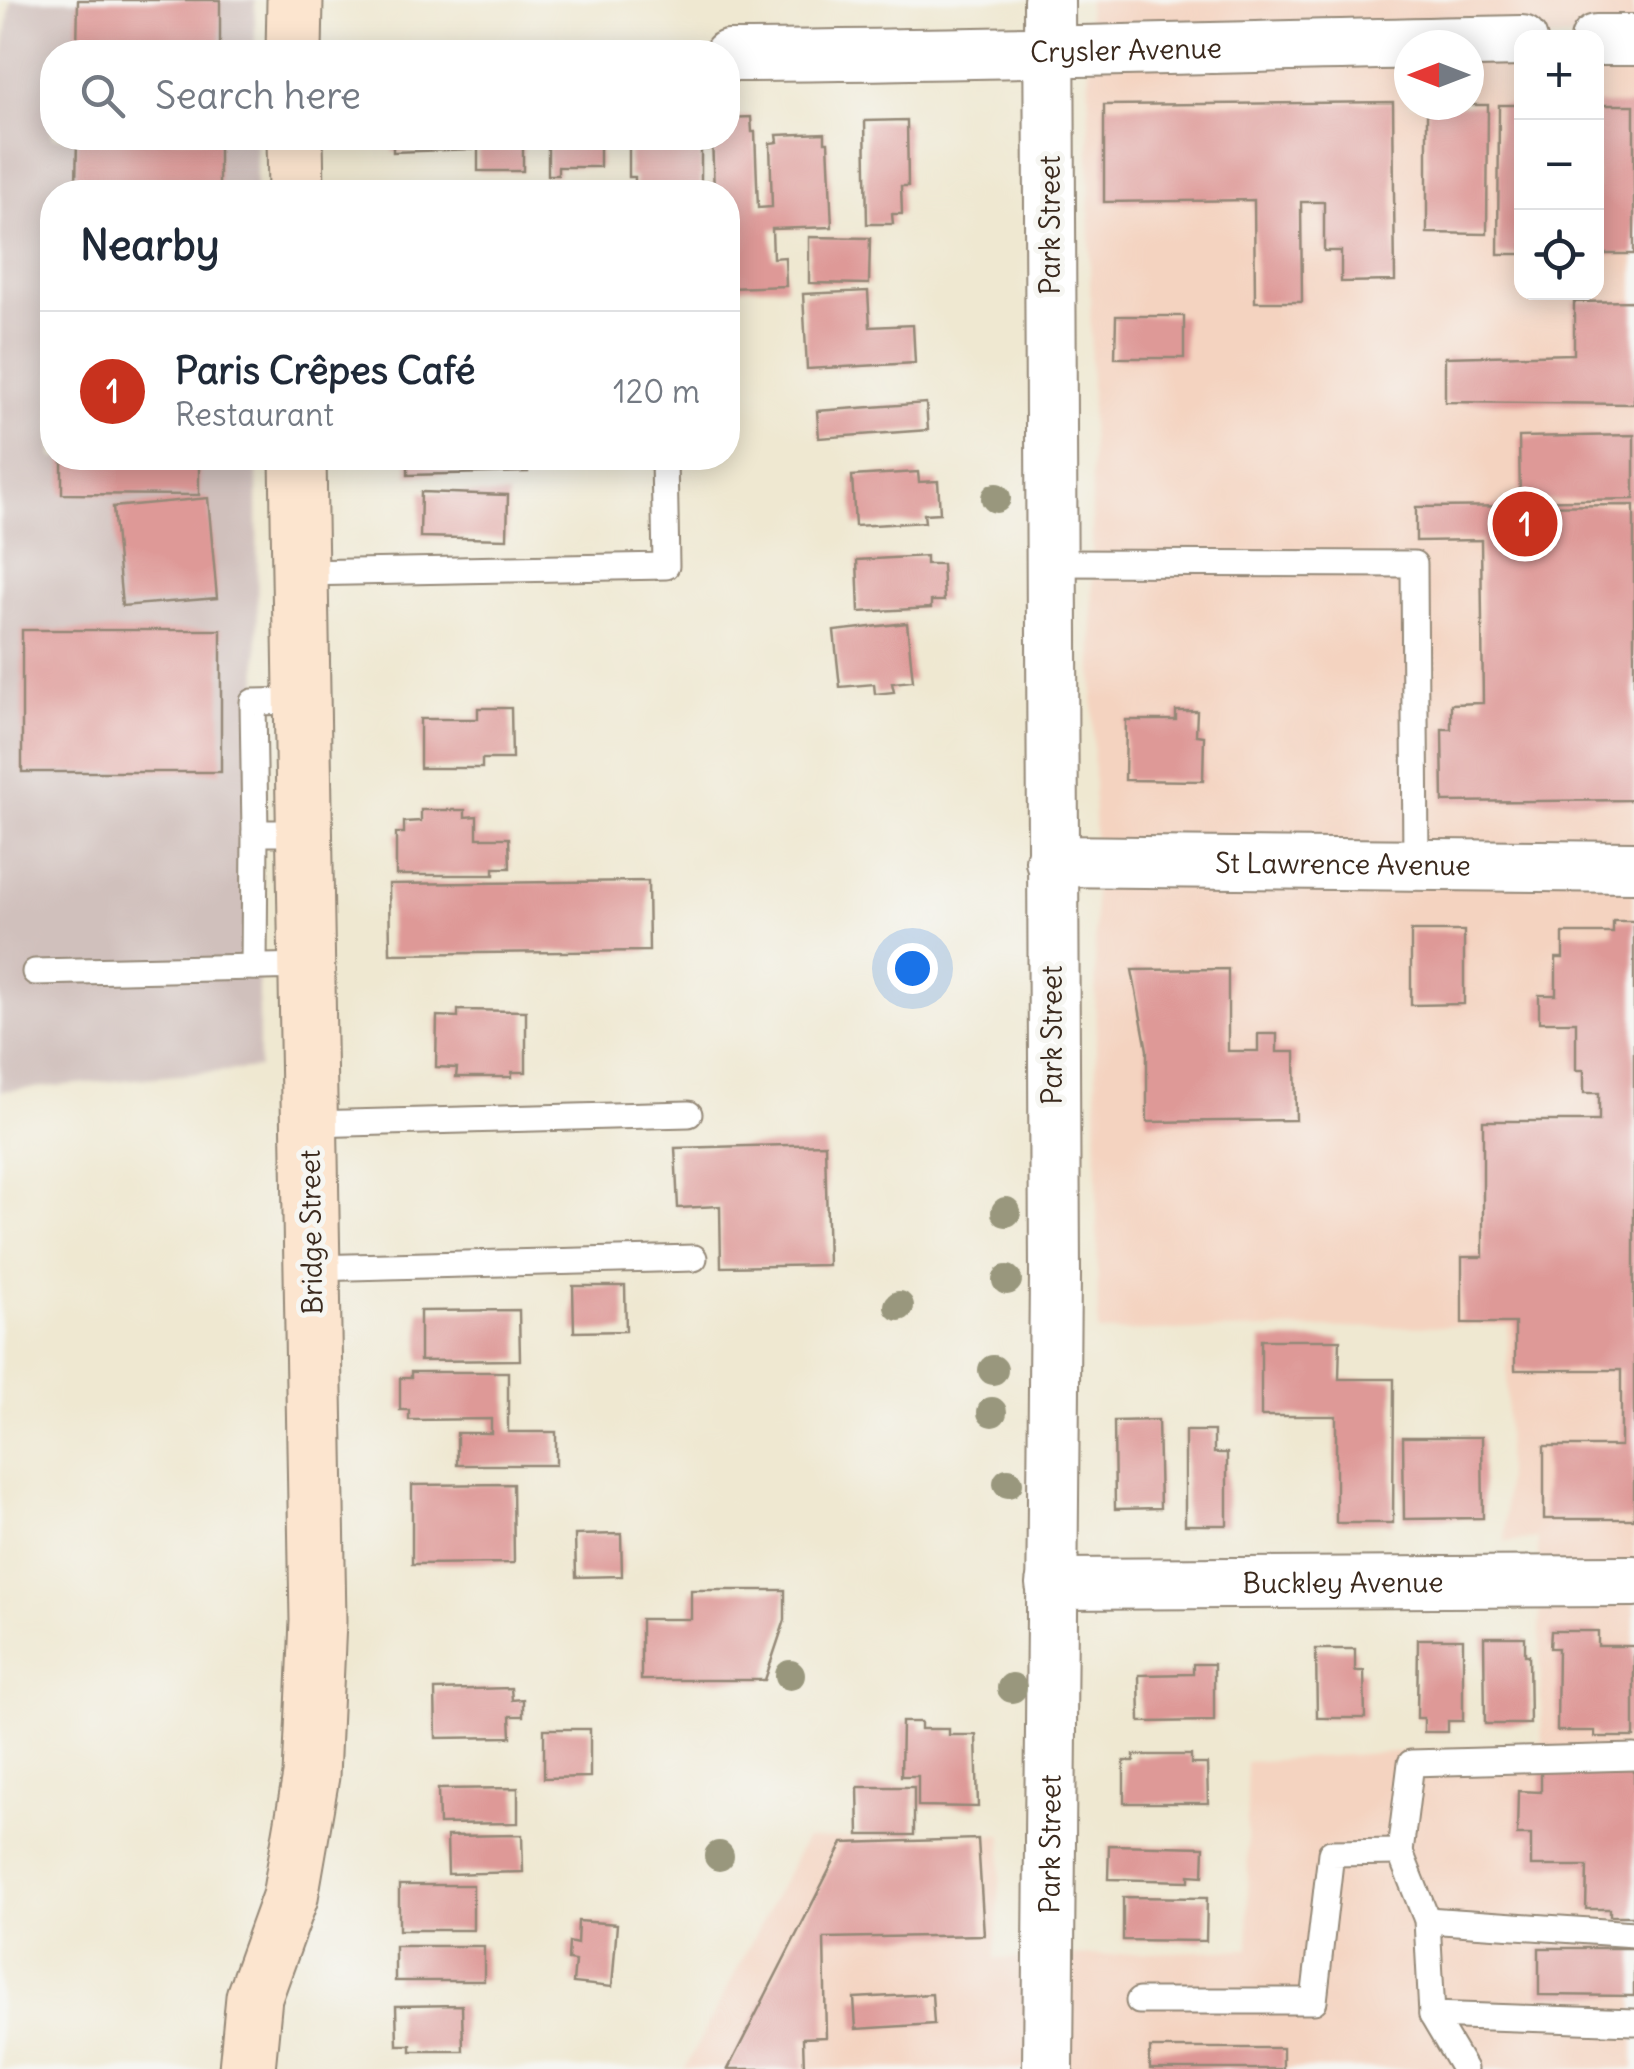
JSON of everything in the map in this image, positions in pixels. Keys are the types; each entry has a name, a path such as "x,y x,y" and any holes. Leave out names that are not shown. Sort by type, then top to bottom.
{"main road":[{"path":"294,40 295,0"},
{"path":"295,150 296,180"},
{"name":"Bridge Street","path":"247,2069 254,1997 290,1897 311,1776 318,1621 309,1124 280,967 280,833 302,701 298,470"},
{"name":"Bridge Street","path":"208,2069 215,2051 254,1997"}],"street":[{"name":"Park Street","path":"1048,2069 1055,1273 1049,0"},
{"path":"1604,40 1634,40"},
{"name":"Crysler Avenue","path":"740,56 1514,42"},
{"name":"St Lawrence Avenue","path":"1051,861 1634,866"},
{"name":"Buckley Avenue","path":"1051,1584 1634,1580"}],"lane":[{"path":"300,573 666,566 664,470"},
{"path":"1051,563 1414,564 1416,864"},
{"path":"35,972 280,967"},
{"path":"309,1124 688,1114"},
{"path":"312,1268 694,1258"},
{"path":"1464,2069 1432,2015 1427,1920 1400,1852 1411,1764 1634,1757"},
{"path":"1139,2001 1314,2000 1330,1853 1400,1852"},
{"path":"1427,1920 1634,1934"},
{"path":"1432,2015 1634,2022"}],"shaded area":[{"path":"11,0 255,0 255,40 40,40 40,150 256,150 256,180 40,180 40,470 257,470 259,1068 0,1091 0,76"},
{"path":"1088,0 1634,0 1634,2069 685,2069 805,1839 1003,1835 995,1959 1249,1949 1246,1762 1542,1742 1538,1538 1505,1542 1508,1325 1098,1332"}],"building":[{"path":"78,0 220,0 220,40 77,40"},
{"path":"1393,102 1395,281 1341,282 1341,251 1324,251 1324,202 1301,202 1302,302 1255,302 1254,200 1104,202 1104,105"},
{"path":"1484,105 1488,105 1487,234 1427,233 1427,120 1484,120"},
{"path":"1499,105 1514,105 1514,254 1498,254"},
{"path":"1604,105 1634,105 1634,254 1604,254"},
{"path":"740,117 751,117 755,132 758,208 772,207 770,143 778,142 777,135 825,133 828,142 832,227 772,229 773,258 785,257 786,286 740,288 740,180 714,180 712,150 740,150"},
{"path":"907,120 908,186 901,186 902,214 892,214 893,224 867,224 865,121"},
{"path":"77,150 219,150 219,180 76,180"},
{"path":"478,150 523,150 523,171 478,171"},
{"path":"548,150 600,150 600,167 558,167 558,175 548,175"},
{"path":"629,150 701,150 701,180 629,177"},
{"path":"809,237 870,238 869,284 809,283"},
{"path":"868,291 870,327 913,325 915,363 807,369 803,294"},
{"path":"1634,301 1634,404 1445,402 1445,357 1574,354 1574,302"},
{"path":"1116,316 1184,316 1184,358 1115,358"},
{"path":"926,403 928,430 819,438 817,411"},
{"path":"1634,435 1634,499 1520,501 1519,437"},
{"path":"62,470 199,470 199,495 62,494"},
{"path":"408,470 528,472 408,475"},
{"path":"918,472 919,482 938,481 940,513 924,514 925,522 855,526 852,476"},
{"path":"421,492 508,495 507,539 420,537"},
{"path":"208,498 217,598 122,606 113,507"},
{"path":"1634,505 1634,800 1443,802 1442,729 1451,729 1451,704 1483,703 1481,540 1416,541 1416,507"},
{"path":"926,556 926,564 942,564 944,601 931,601 931,608 859,612 857,560"},
{"path":"907,623 913,681 892,683 894,692 875,694 874,684 840,687 834,631"},
{"path":"22,630 221,630 221,772 22,772"},
{"path":"478,708 511,708 512,759 482,759 482,768 420,768 420,719 478,719"},
{"path":"1176,711 1197,711 1196,735 1204,736 1203,781 1125,780 1126,720 1176,720"},
{"path":"421,810 465,810 465,817 477,816 477,838 509,838 510,868 494,868 494,875 396,875 396,833 404,833 404,822 421,821"},
{"path":"648,881 649,951 390,954 389,884"},
{"path":"1613,921 1634,921 1634,1519 1544,1519 1544,1446 1621,1446 1621,1370 1515,1370 1515,1323 1462,1323 1462,1257 1483,1257 1483,1121 1599,1121 1599,1093 1584,1093 1584,1070 1576,1070 1576,1022 1539,1022 1539,995 1556,995 1556,958 1563,958 1563,933 1613,933"},
{"path":"1411,931 1464,931 1464,1004 1411,1005"},
{"path":"1228,969 1228,1051 1258,1051 1258,1034 1277,1034 1277,1052 1295,1052 1296,1120 1147,1122 1147,1050 1132,970"},
{"path":"458,1010 526,1011 526,1072 512,1072 512,1077 456,1077 457,1068 436,1067 437,1016 458,1017"},
{"path":"825,1144 828,1265 721,1267 720,1206 678,1208 675,1148"},
{"path":"573,1286 625,1286 626,1331 574,1332"},
{"path":"519,1310 520,1360 420,1361 420,1311"},
{"path":"1261,1340 1340,1340 1339,1379 1394,1379 1393,1523 1336,1523 1336,1416 1261,1416"},
{"path":"411,1372 508,1372 508,1432 556,1432 556,1465 457,1465 457,1433 491,1433 491,1419 409,1420 409,1410 400,1410 400,1378 411,1378"},
{"path":"1158,1420 1160,1508 1115,1509 1114,1421"},
{"path":"1185,1431 1214,1431 1214,1453 1227,1453 1227,1525 1185,1525"},
{"path":"1403,1437 1482,1437 1483,1518 1404,1519"},
{"path":"513,1484 514,1563 412,1564 412,1485"},
{"path":"621,1534 622,1576 576,1577 575,1535"},
{"path":"691,1590 785,1590 785,1620 765,1680 641,1680 641,1619 691,1619"},
{"path":"1551,1631 1598,1631 1598,1646 1634,1646 1634,1737 1595,1737 1595,1731 1557,1731 1558,1648 1550,1648"},
{"path":"1484,1637 1525,1637 1530,1724 1485,1724"},
{"path":"1418,1639 1463,1639 1463,1721 1448,1721 1448,1732 1424,1732 1424,1718 1417,1718"},
{"path":"1316,1649 1355,1649 1355,1671 1364,1671 1365,1718 1317,1718"},
{"path":"1193,1664 1214,1664 1214,1721 1140,1722 1139,1675 1193,1674"},
{"path":"511,1688 512,1700 523,1699 523,1716 510,1716 511,1737 436,1738 435,1690"},
{"path":"902,1722 921,1722 921,1729 949,1729 949,1735 976,1735 978,1807 918,1806 918,1776 901,1776"},
{"path":"544,1729 590,1729 590,1777 544,1778"},
{"path":"1134,1755 1191,1755 1191,1764 1207,1764 1208,1803 1124,1803 1124,1761 1134,1761"},
{"path":"1541,1765 1634,1765 1634,1916 1610,1916 1610,1909 1586,1909 1587,1866 1531,1866 1531,1835 1517,1835 1518,1791 1541,1792"},
{"path":"858,1787 914,1787 914,1835 859,1835"},
{"path":"518,1788 518,1823 439,1824 438,1789"},
{"path":"522,1835 523,1872 448,1874 447,1836"},
{"path":"978,1839 984,1935 824,1938 826,2037 803,2038 804,2069 728,2069 843,1843"},
{"path":"1109,1845 1204,1847 1203,1876 1189,1875 1189,1881 1108,1879"},
{"path":"399,1885 473,1885 473,1930 399,1930"},
{"path":"1123,1897 1207,1898 1206,1941 1123,1940"},
{"path":"578,1921 617,1924 612,1987 573,1983 575,1961 568,1960 569,1942 577,1944"},
{"path":"395,1946 484,1946 484,1981 395,1981"},
{"path":"1539,1948 1634,1948 1634,1996 1539,1995"},
{"path":"932,1994 934,2024 856,2029 854,1998"},
{"path":"462,2005 463,2051 411,2051 411,2045 397,2045 396,2006"},
{"path":"1150,2048 1283,2048 1283,2069 1150,2069"}],"place":[{"name":"Paris Crêpes Café","path":"1525,524"}]}
